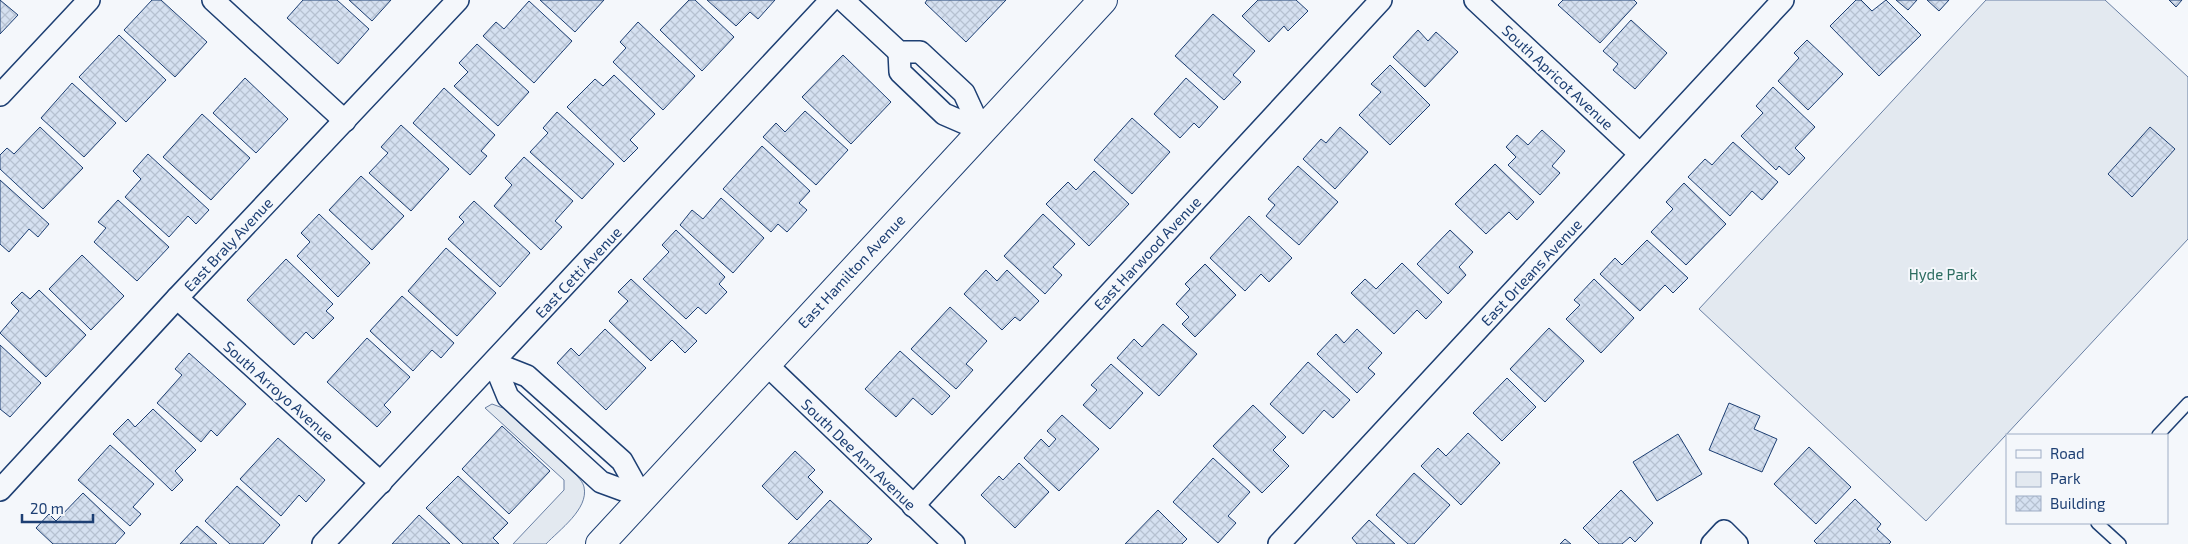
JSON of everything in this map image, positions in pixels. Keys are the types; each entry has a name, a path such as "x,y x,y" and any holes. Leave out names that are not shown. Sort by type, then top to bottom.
{"street":[{"path":"0,95 89,0"},
{"path":"214,0 345,121"},
{"name":"East Braly Avenue","path":"0,490 176,298 458,0"},
{"name":"East Cetti Avenue","path":"323,544 831,0"},
{"path":"844,0 899,52 920,52 964,93 981,130"},
{"name":"East Hamilton Avenue","path":"600,544 765,363 1103,0"},
{"name":"East Harwood Avenue","path":"913,506 1380,0"},
{"name":"South Apricot Avenue","path":"1475,0 1640,154"},
{"name":"East Orleans Avenue","path":"1279,544 1783,0"},
{"path":"899,52 900,72 944,114 981,130"},
{"name":"South Arroyo Avenue","path":"176,298 381,483"},
{"path":"494,363 527,376 622,461 642,497 601,482 508,397 494,363"},
{"name":"South Dee Ann Avenue","path":"765,363 954,544"}],"lane":[{"path":"2159,434 2188,403"},
{"path":"2099,524 2120,544"}],"green space":[{"name":"Hyde Park","path":"1986,0 2105,0 2188,77 2188,239 1926,521 1699,309"},
{"path":"492,404 503,408 575,474 584,487 582,503 578,511 546,544 513,544 564,490 564,480 485,408"}],"building":[{"path":"0,0 18,15 0,34"},
{"path":"152,0 161,0 207,42 175,77 124,30"},
{"path":"303,0 337,0 369,29 338,64 287,18"},
{"path":"349,0 391,0 372,21"},
{"path":"540,0 604,0 575,32"},
{"path":"689,0 695,0 734,37 702,71 660,30"},
{"path":"707,0 775,0 758,19 750,12 736,26"},
{"path":"927,0 1006,0 966,42 925,3"},
{"path":"1258,0 1296,0 1308,11 1288,31 1284,26 1269,42 1242,16"},
{"path":"1563,0 1634,0 1637,3 1600,43 1558,5"},
{"path":"1856,0 1861,0 1872,11 1886,0 1921,35 1879,76 1830,26"},
{"path":"1896,0 1917,0 1908,10"},
{"path":"1927,0 1949,0 1939,11"},
{"path":"2169,0 2182,0 2176,7"},
{"path":"529,1 572,41 534,83 483,36 496,22 504,29"},
{"path":"1213,14 1255,51 1233,75 1241,82 1224,100 1175,56"},
{"path":"1631,20 1667,53 1635,89 1613,70 1618,64 1603,51"},
{"path":"638,22 695,76 663,110 613,62 626,48 620,42"},
{"path":"1418,30 1428,41 1436,32 1458,52 1425,87 1393,57"},
{"path":"119,35 166,80 126,122 79,77"},
{"path":"1807,40 1843,74 1808,110 1778,81 1799,58 1794,53"},
{"path":"477,44 529,92 498,126 454,86 468,72 459,63"},
{"path":"843,55 891,102 851,144 802,97"},
{"path":"1390,65 1430,105 1390,145 1359,115 1381,92 1371,84"},
{"path":"614,75 655,114 630,140 638,148 624,162 567,107 595,79 603,86"},
{"path":"245,78 288,119 256,153 213,113"},
{"path":"1186,78 1218,107 1199,128 1194,123 1180,138 1154,114"},
{"path":"72,83 116,123 84,157 41,118"},
{"path":"1773,87 1815,127 1795,148 1805,158 1789,175 1779,166 1776,170 1741,136 1763,113 1756,106"},
{"path":"444,88 495,135 481,151 487,156 470,175 413,123"},
{"path":"805,111 848,150 816,185 763,137 776,123 785,132"},
{"path":"557,112 614,164 582,199 530,152 548,133 543,128"},
{"path":"202,114 250,158 211,200 163,157"},
{"path":"1132,118 1170,152 1132,194 1094,160"},
{"path":"401,125 449,169 411,211 369,173 388,153 381,147"},
{"path":"40,127 83,168 43,209 0,169 0,155 7,148 14,154"},
{"path":"1340,127 1368,152 1335,189 1303,159 1321,139 1326,143"},
{"path":"2150,127 2175,149 2132,197 2108,174"},
{"path":"1542,130 1565,151 1552,166 1560,173 1540,195 1508,165 1516,157 1506,147 1517,135 1528,145"},
{"path":"1733,142 1778,182 1762,200 1752,191 1730,216 1688,177 1705,159 1712,165"},
{"path":"762,146 810,191 799,203 807,210 787,232 778,224 771,232 723,189"},
{"path":"148,154 209,210 196,224 188,216 169,237 125,197 141,179 133,171"},
{"path":"524,157 573,201 555,221 562,227 541,250 494,206 512,185 505,178"},
{"path":"1495,164 1534,202 1517,220 1509,212 1486,234 1455,204"},
{"path":"1298,166 1338,202 1299,245 1266,216 1275,205 1268,199"},
{"path":"1094,171 1129,204 1089,246 1046,204 1068,182 1076,190"},
{"path":"361,176 404,216 372,250 329,210"},
{"path":"0,180 49,224 38,237 29,229 9,252 0,244"},
{"path":"1684,183 1726,224 1686,265 1651,232 1673,209 1666,202"},
{"path":"721,198 764,238 733,273 680,225 692,210 703,219"},
{"path":"118,200 169,247 137,281 94,242 106,228 98,222"},
{"path":"474,201 530,253 500,287 448,239 464,222 459,217"},
{"path":"319,214 370,263 338,297 297,256 310,242 301,233"},
{"path":"1043,214 1075,244 1053,267 1062,275 1045,294 1004,256"},
{"path":"1249,216 1292,258 1269,282 1261,274 1245,291 1210,258"},
{"path":"676,230 725,277 719,284 727,292 706,314 698,307 686,319 643,279 669,252 662,245"},
{"path":"1450,230 1473,252 1459,267 1466,275 1448,294 1417,264"},
{"path":"1647,240 1688,278 1673,293 1665,285 1640,311 1600,274 1615,258 1622,265"},
{"path":"446,248 496,293 457,336 408,291"},
{"path":"82,255 124,296 91,330 49,289"},
{"path":"286,259 333,304 326,311 334,318 313,339 306,332 294,345 247,300"},
{"path":"1402,263 1442,302 1426,319 1417,310 1394,334 1351,293 1365,279 1376,289"},
{"path":"1205,264 1236,295 1195,337 1182,324 1189,317 1176,304 1190,289 1185,284"},
{"path":"986,270 997,281 1007,270 1039,301 1020,321 1015,317 1002,330 964,294"},
{"path":"631,279 697,341 685,353 672,340 651,361 609,321 628,301 618,292"},
{"path":"1594,279 1634,318 1601,353 1566,319 1580,305 1574,300"},
{"path":"39,290 86,335 46,377 0,333 19,311 11,303 22,292 30,299"},
{"path":"402,296 454,343 441,358 432,350 413,371 370,331"},
{"path":"950,307 987,341 966,364 973,370 956,389 911,349"},
{"path":"1163,324 1197,354 1159,396 1117,358 1134,339 1142,347"},
{"path":"1549,328 1584,361 1545,402 1510,369"},
{"path":"605,329 646,368 606,410 557,363 571,348 579,356"},
{"path":"1357,329 1382,353 1368,368 1375,374 1357,393 1317,354 1336,334 1344,343"},
{"path":"367,338 410,377 384,405 391,412 377,427 327,382"},
{"path":"0,345 41,383 10,417 0,409"},
{"path":"900,351 950,396 932,415 913,398 896,417 865,389"},
{"path":"189,353 246,404 217,436 211,430 201,442 157,403 182,375 175,369"},
{"path":"1308,362 1350,400 1333,418 1324,410 1303,434 1270,404"},
{"path":"1111,364 1143,393 1110,429 1083,405 1097,390 1091,385"},
{"path":"1507,378 1536,407 1502,441 1473,413"},
{"path":"1729,403 1760,416 1754,429 1777,439 1762,472 1709,450"},
{"path":"1253,405 1286,437 1273,450 1289,466 1262,493 1213,446"},
{"path":"153,409 196,450 175,471 183,480 172,491 113,434 128,419 135,427"},
{"path":"1062,415 1099,449 1059,491 1024,458 1041,439 1049,447 1056,439 1047,431"},
{"path":"502,426 550,471 509,514 462,469"},
{"path":"1468,433 1500,463 1461,505 1421,466 1438,448 1446,456"},
{"path":"1678,434 1702,474 1657,501 1633,462"},
{"path":"278,438 325,480 306,502 299,495 281,516 240,479"},
{"path":"110,445 154,484 133,507 141,514 130,526 78,480"},
{"path":"1809,447 1851,487 1816,524 1774,484"},
{"path":"795,451 815,470 808,477 823,492 797,520 762,486"},
{"path":"1213,458 1250,492 1228,516 1236,523 1218,543 1173,502"},
{"path":"1019,463 1049,492 1015,528 981,495 999,476 1003,480"},
{"path":"1414,473 1450,505 1414,544 1408,544 1376,515"},
{"path":"458,476 508,523 493,538 499,544 463,544 426,508"},
{"path":"237,486 280,525 263,544 230,544 205,521"},
{"path":"1621,490 1653,523 1635,542 1630,537 1622,544 1599,544 1583,528"},
{"path":"83,493 125,533 115,544 53,544 36,528 49,514 56,521"},
{"path":"1855,499 1881,524 1877,529 1891,542 1889,544 1817,544 1814,541"},
{"path":"830,500 872,539 867,544 788,544"},
{"path":"1158,510 1187,539 1182,544 1125,544"},
{"path":"419,515 450,544 392,544"},
{"path":"1369,520 1395,544 1357,544 1352,538"},
{"path":"197,526 217,544 180,544"},
{"path":"1565,539 1571,544 1560,544"}]}
